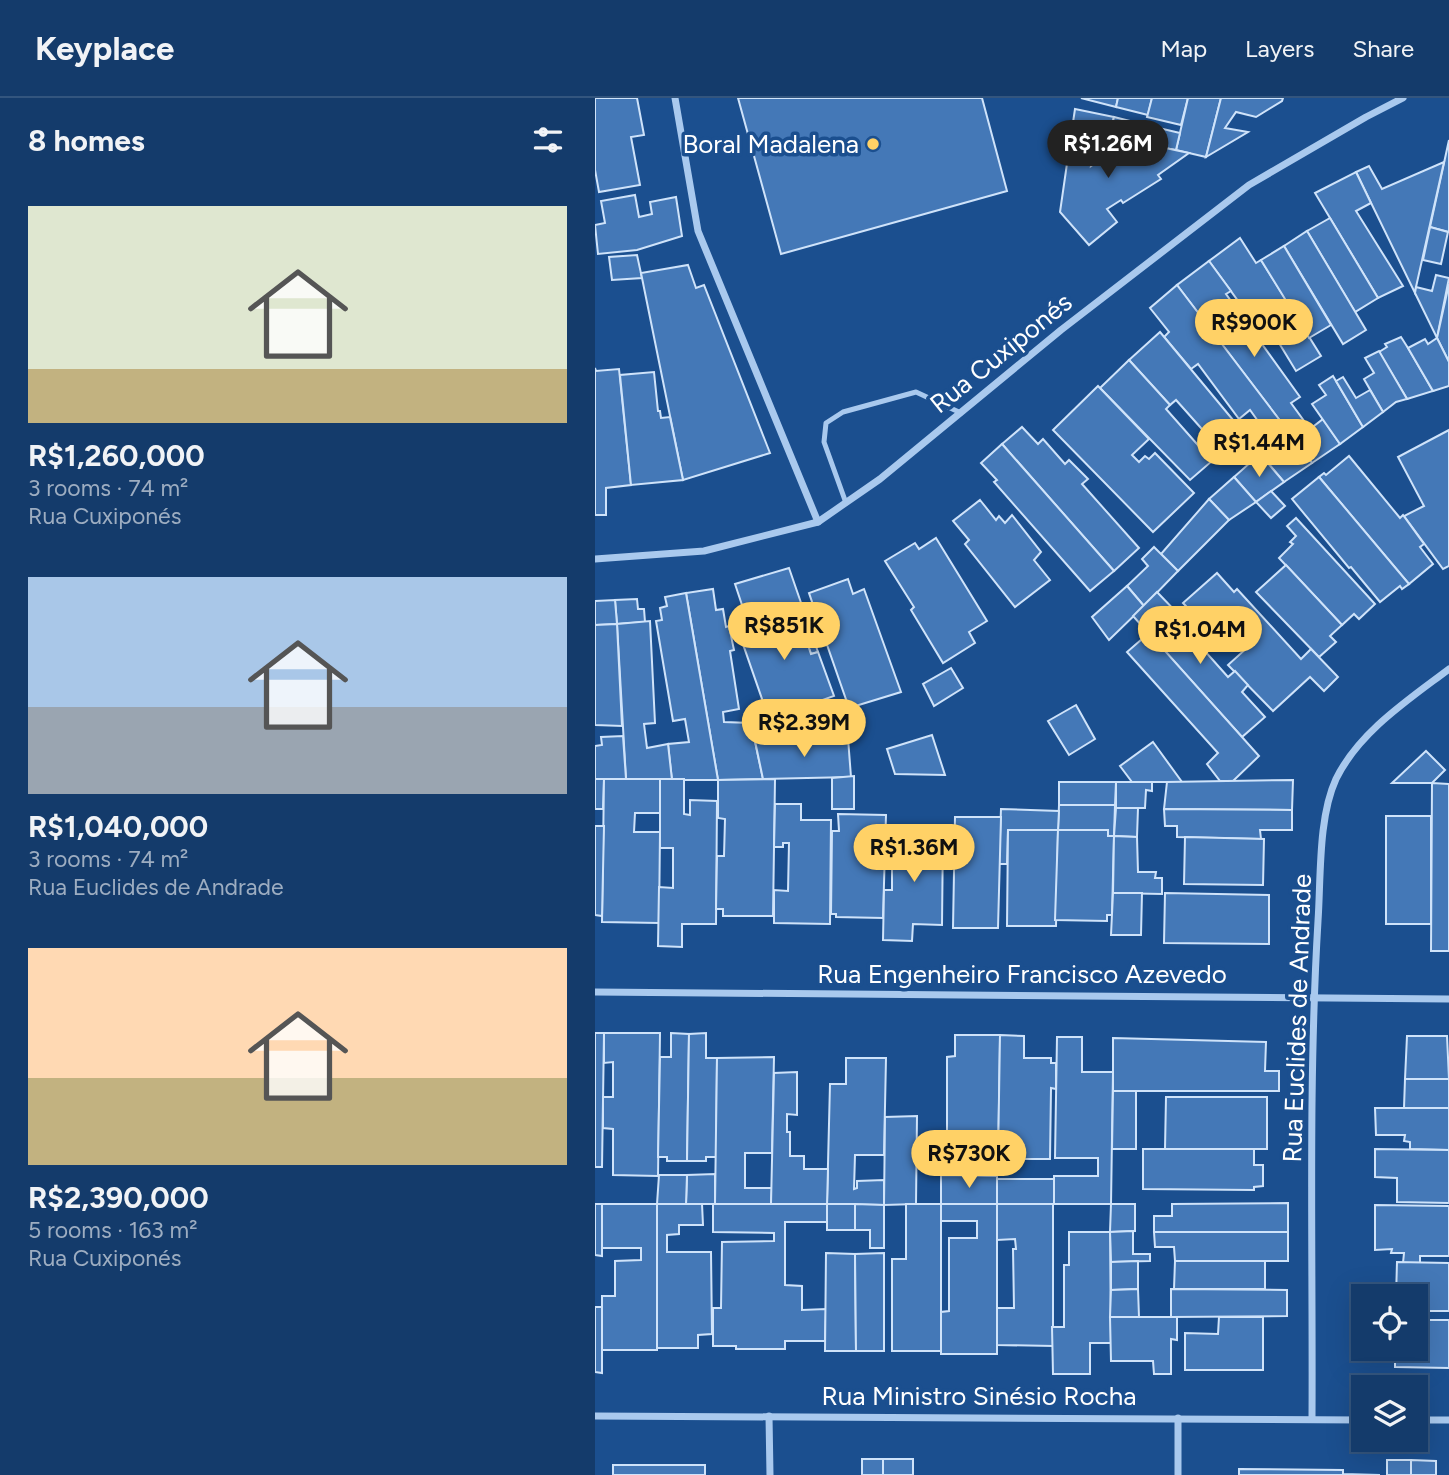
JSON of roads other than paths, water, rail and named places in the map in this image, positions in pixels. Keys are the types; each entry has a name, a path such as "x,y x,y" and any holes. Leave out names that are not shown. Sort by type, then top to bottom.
{"street":[{"path":"675,98 698,231 818,522"},
{"name":"Rua Cuxiponés","path":"595,559 704,551 818,522 880,479 1061,330 1249,184 1403,98"},
{"name":"Rua Euclides de Andrade","path":"1312,1419 1314,997 1325,819 1336,780 1356,748 1396,710 1449,669"},
{"name":"Rua Engenheiro Francisco Azevedo","path":"595,992 1449,999"},
{"name":"Rua Ministro Sinésio Rocha","path":"595,1416 1351,1420"},
{"path":"769,1416 770,1475"},
{"path":"1178,1418 1178,1475"},
{"path":"1428,1420 1449,1420"}],"lane":[{"path":"846,503 824,442 826,423 843,412 916,392 961,413"}],"place":[{"name":"Boral Madalena","path":"873,144"}]}
